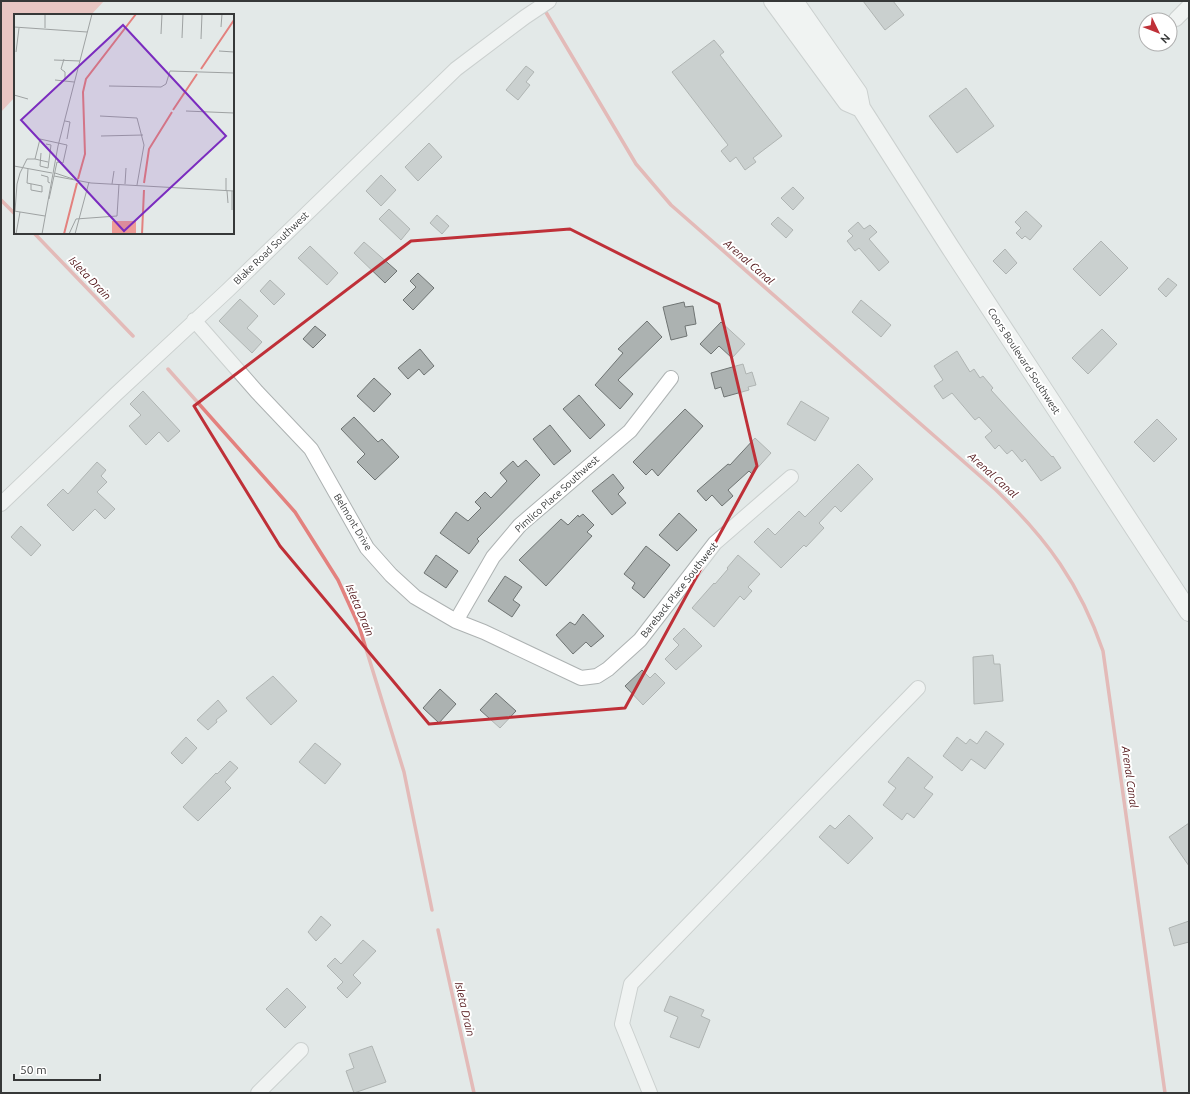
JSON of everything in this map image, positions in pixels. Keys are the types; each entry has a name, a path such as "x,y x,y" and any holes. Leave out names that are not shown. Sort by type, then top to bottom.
{"main road":[{"name":"Coors Boulevard Southwest","path":"773,1 846,102 861,108"},
{"name":"Coors Boulevard Southwest","path":"794,1 858,93 861,108 950,247 1189,612"}],"street":[{"name":"Blake Road Southwest","path":"1,504 194,320 227,291 456,69 525,17 549,1"},
{"path":"1178,17 1189,6"},
{"name":"Belmont Drive","path":"194,320 257,392 311,449 367,548 391,575 415,597 456,621 484,632 558,668"},
{"name":"Pimlico Place Southwest","path":"456,621 493,557 520,525 630,431 671,378"},
{"name":"Bareback Place Southwest","path":"558,668 581,678 596,676 608,669 640,640 715,543 791,476"},
{"path":"650,1093 622,1024 631,984 918,688"},
{"path":"258,1093 301,1050"}],"highlighted area":[{"path":"570,229 719,304 757,466 625,708 429,724 280,546 194,406 411,241"}],"shaded area":[{"path":"1,1 104,1 92,14 14,14 14,98 1,112"}],"building":[{"path":"863,1 893,1 904,15 885,30"},
{"path":"714,40 724,52 720,55 782,136 753,158 756,162 745,170 736,157 730,162 721,151 728,145 672,72"},
{"path":"526,66 534,72 526,82 530,85 518,100 506,90"},
{"path":"966,88 994,126 957,153 929,116"},
{"path":"429,143 442,157 418,181 405,167"},
{"path":"381,175 396,190 381,206 366,191"},
{"path":"793,187 804,198 793,210 781,198"},
{"path":"389,209 410,229 401,240 379,219"},
{"path":"1026,211 1042,226 1030,240 1025,236 1022,239 1016,233 1021,228 1015,222"},
{"path":"437,215 449,226 442,234 430,223"},
{"path":"778,217 793,230 786,238 771,224"},
{"path":"858,222 864,229 870,225 877,232 869,239 889,262 879,271 859,248 855,251 847,241 853,236 848,231"},
{"path":"1101,241 1128,268 1100,296 1073,269"},
{"path":"364,242 397,271 385,283 354,253"},
{"path":"310,246 338,273 327,285 298,258"},
{"path":"1005,249 1017,263 1006,274 993,261"},
{"path":"418,273 434,288 413,310 403,300 416,287 410,281"},
{"path":"1168,278 1177,285 1166,297 1158,289"},
{"path":"270,280 285,294 274,305 260,291"},
{"path":"240,299 258,316 247,328 262,342 252,353 219,321"},
{"path":"861,300 891,325 881,337 852,312"},
{"path":"684,302 685,307 693,306 696,324 685,326 687,336 671,340 663,307"},
{"path":"647,321 662,337 618,380 633,394 620,409 595,385 623,353 618,349"},
{"path":"721,322 745,344 732,358 719,346 711,354 700,344"},
{"path":"315,326 326,335 313,348 303,339"},
{"path":"1102,329 1117,344 1088,374 1072,358"},
{"path":"420,349 434,366 424,375 419,369 408,379 398,368"},
{"path":"957,351 970,372 974,369 980,378 983,376 993,388 991,390 1052,457 1053,456 1061,468 1041,481 1025,459 1022,462 1012,450 1007,454 999,445 995,449 985,437 992,431 979,417 975,420 952,393 943,399 934,386 943,380 934,366"},
{"path":"743,364 746,374 752,372 756,385 748,387 749,390 724,397 721,387 715,389 711,373"},
{"path":"374,378 391,394 374,412 357,396"},
{"path":"143,391 180,431 168,442 159,432 146,445 129,426 141,415 130,404"},
{"path":"579,395 605,425 590,439 563,409"},
{"path":"801,401 829,418 815,441 787,424"},
{"path":"685,409 703,426 658,476 652,469 646,475 633,462"},
{"path":"354,417 378,442 382,439 399,457 375,480 357,462 365,454 341,429"},
{"path":"1157,419 1177,439 1154,462 1134,442"},
{"path":"550,425 571,451 554,465 533,439"},
{"path":"755,438 771,453 752,474 749,471 728,490 733,496 722,506 712,495 706,501 697,491 728,464 730,465"},
{"path":"526,460 540,475 477,539 479,541 469,554 440,533 456,512 468,521 481,508 475,502 485,492 491,498 507,481 500,473 513,461 518,467"},
{"path":"97,462 106,470 101,476 107,482 97,492 115,509 105,519 95,509 73,531 47,505 63,489 68,494"},
{"path":"858,464 873,479 841,512 835,506 819,523 824,528 806,547 804,545 781,568 754,542 768,528 775,535 799,511 805,517"},
{"path":"613,474 624,488 618,494 626,503 612,515 592,491"},
{"path":"679,513 697,530 677,551 659,535"},
{"path":"583,514 594,525 587,532 592,536 546,586 519,560 561,519 568,525 578,515 579,517"},
{"path":"21,526 41,545 31,556 11,537"},
{"path":"646,546 670,565 644,598 632,588 635,583 624,574"},
{"path":"436,555 458,571 446,588 424,573"},
{"path":"738,555 760,574 748,587 752,591 744,600 740,596 714,627 692,608 714,583 715,584"},
{"path":"505,576 522,587 513,600 520,605 512,617 488,601"},
{"path":"583,614 604,636 591,647 586,642 573,654 556,635 570,622 575,625"},
{"path":"684,628 702,646 676,670 665,659 679,645 673,639"},
{"path":"993,655 994,664 1000,664 1003,701 974,704 973,657"},
{"path":"642,670 650,678 655,673 665,683 643,705 625,686"},
{"path":"273,676 297,701 271,725 246,698"},
{"path":"440,689 456,704 439,723 423,708"},
{"path":"496,693 516,711 500,728 480,710"},
{"path":"218,700 227,711 216,720 217,722 208,730 197,720"},
{"path":"986,731 1004,744 985,769 971,759 962,771 943,756 957,737 966,744 970,739 977,744"},
{"path":"186,737 197,748 182,764 171,753"},
{"path":"315,743 341,764 325,784 299,762"},
{"path":"908,757 933,777 924,788 933,794 914,818 907,813 902,820 883,805 896,788 888,782"},
{"path":"230,761 238,768 225,782 231,788 198,821 183,807 216,773 217,774"},
{"path":"849,815 873,838 848,864 819,837 830,825 835,829"},
{"path":"1189,823 1189,866 1169,837"},
{"path":"321,916 331,925 316,941 308,932"},
{"path":"1189,921 1189,942 1174,946 1169,928"},
{"path":"363,940 376,951 353,975 361,983 347,998 337,988 343,982 327,966 335,958 341,964"},
{"path":"287,988 306,1007 285,1028 266,1009"},
{"path":"670,996 704,1010 701,1016 710,1020 699,1048 670,1037 678,1017 664,1011"},
{"path":"372,1046 386,1082 354,1093 346,1071 354,1068 349,1054"}],"waterway":[{"name":"Arenal Canal","path":"544,9 636,164 671,205 996,490 1031,526 1046,545 1060,564 1084,604 1103,651 1165,1093"},
{"name":"Isleta Drain","path":"1,200 14,213"},
{"name":"Isleta Drain","path":"35,234 133,336"},
{"name":"Isleta Drain","path":"168,369 295,512 338,580 359,626 404,772 432,910"},
{"name":"Isleta Drain","path":"438,930 474,1093"}]}
